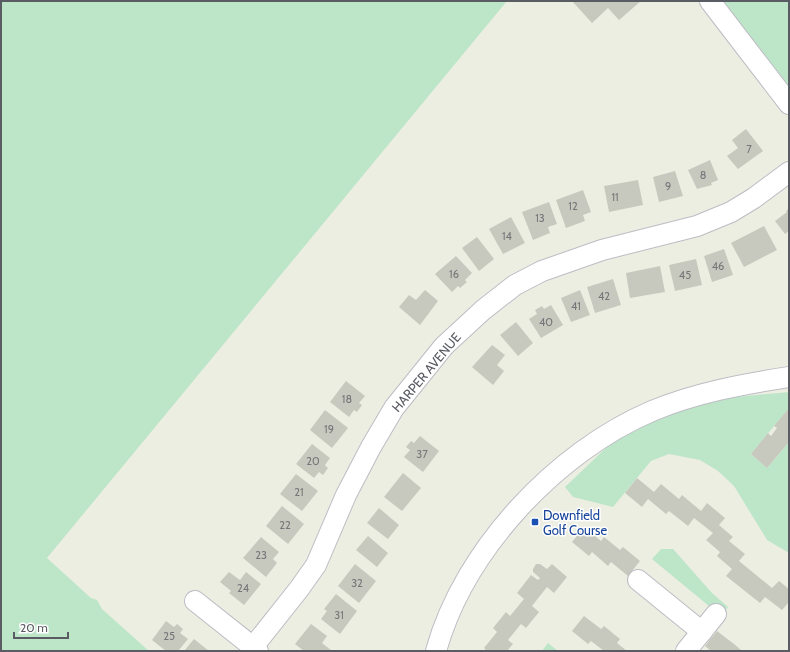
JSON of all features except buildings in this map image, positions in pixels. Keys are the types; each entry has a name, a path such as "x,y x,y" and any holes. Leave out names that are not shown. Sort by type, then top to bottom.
{"street":[{"path":"710,1 789,104"},
{"name":"HARPER AVENUE","path":"195,601 255,649 316,565 346,495 371,447 394,408 444,346 483,310 515,284 542,271 602,250 698,226 731,212 754,198 789,172"},
{"path":"436,651 463,584 499,530 543,484 568,462 605,435 652,411 704,393 789,377"},
{"path":"638,580 702,632"},
{"path":"686,651 716,614"}],"green space":[{"path":"1,1 507,1 47,558 91,598 97,600 102,609 149,651 1,651"},
{"path":"719,1 789,1 789,90"},
{"path":"789,392 789,408 751,454 767,468 789,442 789,553 767,540 734,486 718,471 700,460 669,454 651,461 613,507 573,497 565,487 610,444 661,417 725,398"},
{"path":"661,549 673,549 712,593 728,607 721,616 652,559"},
{"path":"548,643 558,651 542,651"}],"place":[{"name":"Downfield Golf Course","path":"535,522"}]}
